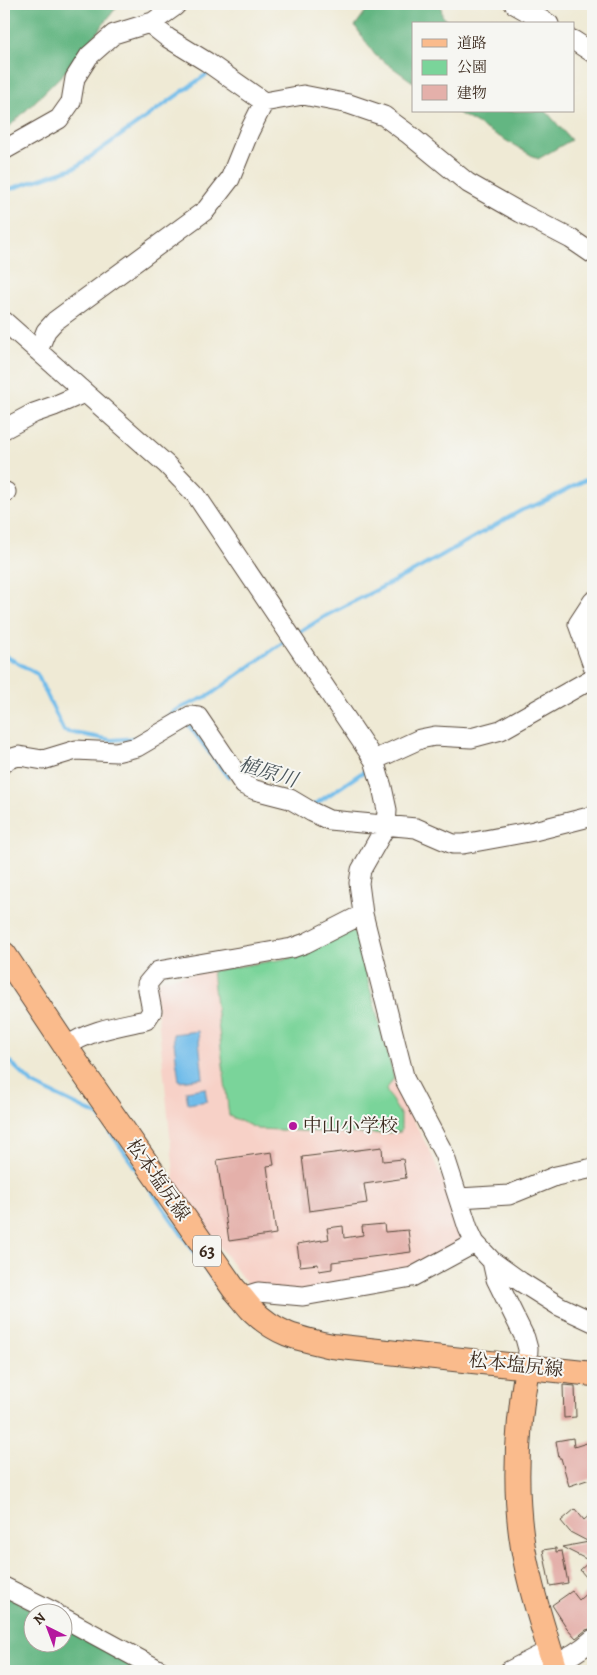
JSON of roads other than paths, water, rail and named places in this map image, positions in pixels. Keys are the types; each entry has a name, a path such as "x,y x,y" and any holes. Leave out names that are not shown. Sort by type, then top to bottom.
{"main road":[{"name":"松本塩尻線","path":"4,954 234,1290 252,1310 274,1328 295,1338 332,1346 593,1374"},
{"path":"527,1367 523,1388 517,1474 521,1534 529,1576 553,1661"}],"street":[{"path":"4,150 59,119 71,102 75,78 89,56 114,34 149,23 176,4"},
{"path":"514,4 546,22"},
{"path":"149,23 168,38 207,62 264,102 303,95 349,104 384,116 408,133 468,183 570,239 593,254"},
{"path":"574,41 593,54"},
{"path":"38,351 46,331 55,321 206,210 230,179 249,132 264,102"},
{"path":"4,321 167,465 196,495 374,760 387,810 386,826 362,870 359,883 363,914 405,1080 444,1154 468,1228 475,1243 492,1261 521,1282 559,1306 593,1322"},
{"path":"4,429 34,413 61,404 84,392"},
{"path":"593,601 578,624 593,666"},
{"path":"374,760 420,739 435,736 472,738 502,730 593,678"},
{"path":"4,763 8,759 19,756 43,760 76,750 116,752 130,749 137,747 190,716 198,717 244,785 255,790 290,798 329,820 416,828 453,844 463,844 593,816"},
{"path":"66,1047 74,1041 94,1032 146,1020 152,1011 147,984 158,972 292,948 363,914"},
{"path":"459,1198 509,1195 556,1176 593,1168"},
{"path":"242,1297 258,1292 303,1296 412,1277 475,1243"},
{"path":"492,1261 496,1279 526,1338 528,1349 527,1367"},
{"path":"4,1587 34,1602"},
{"path":"72,1622 161,1671"},
{"path":"509,1671 566,1658 583,1649 593,1639"}],"water":[{"path":"198,1031 203,1078 179,1081 173,1034"},
{"path":"205,1088 207,1101 188,1104 186,1091"}],"waterway":[{"path":"4,191 76,167 210,72"},
{"path":"298,633 329,614 414,571 522,510 543,502 593,476"},
{"path":"162,722 176,710 210,695 285,641"},
{"path":"4,655 37,674 64,731 111,740 135,738"},
{"name":"植原川","path":"187,723 228,777"},
{"name":"植原川","path":"314,805 369,768"},
{"path":"4,1056 33,1084 101,1117 103,1121"},
{"path":"111,1133 220,1289"}],"place":[{"name":"中山小学校","path":"293,1126"}]}
